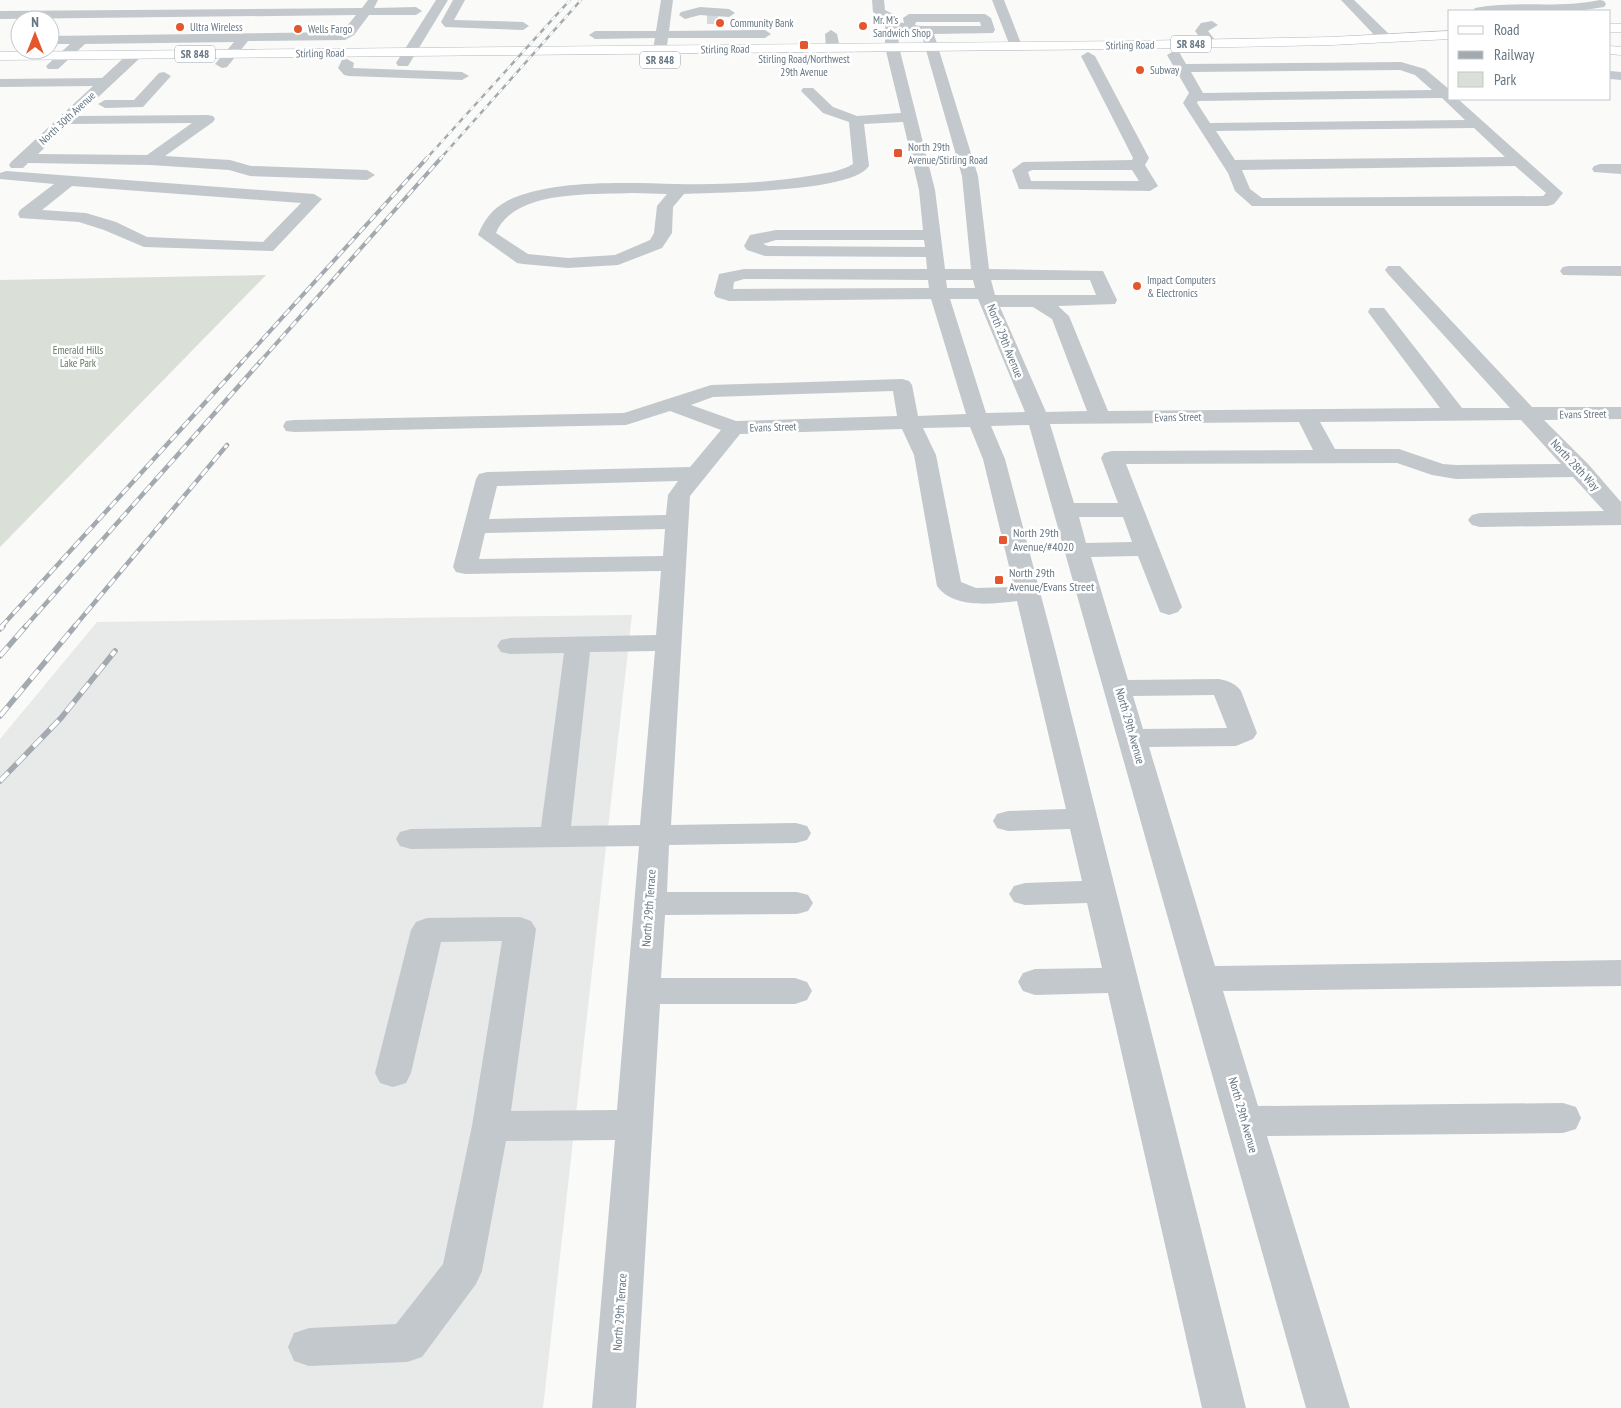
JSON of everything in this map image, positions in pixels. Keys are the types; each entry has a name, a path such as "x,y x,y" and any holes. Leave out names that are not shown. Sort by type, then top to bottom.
{"main road":[{"name":"Stirling Road","path":"933,52 1016,46 1212,44 1448,35"},
{"name":"Stirling Road","path":"659,55 766,48 833,48 894,52"},
{"name":"Stirling Road","path":"1,64 65,56 391,52 407,57 933,52 1088,56 1178,62 1398,49 1448,48"},
{"name":"Stirling Road","path":"1,64 53,66 347,63 391,52"}],"street":[{"path":"60,29 72,18 82,14 99,0"},
{"path":"131,14 146,0"},
{"path":"229,13 241,0"},
{"path":"270,12 281,0"},
{"path":"60,39 345,36 374,0"},
{"path":"659,55 667,0"},
{"path":"878,0 879,12 891,18 894,52 927,190 938,284 978,420 994,459 1122,980 1224,1408"},
{"path":"998,0 1016,46"},
{"path":"1346,0 1385,38"},
{"path":"407,57 441,2 458,2 447,22 449,24 523,26"},
{"path":"1486,10 1501,8 1586,8 1600,4"},
{"path":"0,15 365,11 419,5"},
{"path":"407,26 419,5"},
{"path":"685,15 700,12 715,13"},
{"path":"665,15 715,13"},
{"path":"53,66 110,14"},
{"path":"892,25 915,29 989,30"},
{"path":"1212,25 1204,26 1201,31 1212,44"},
{"path":"595,35 662,35 765,29 766,48"},
{"name":"North 29th Avenue","path":"915,29 928,34 970,176 985,290 1038,418 1119,688 1328,1408"},
{"path":"831,34 833,48"},
{"path":"222,64 244,38"},
{"path":"1398,49 1412,60 1402,66"},
{"name":"North 30th Avenue","path":"10,169 135,55"},
{"path":"1088,56 1141,158 1137,165"},
{"path":"1178,62 1402,66 1420,72 1448,95"},
{"path":"1178,62 1196,93 1190,103 1230,165 1242,191 1258,203 1548,201 1555,193 1453,100"},
{"path":"347,63 345,68 349,72 462,76"},
{"path":"81,104 138,104 164,76"},
{"path":"0,83 106,82"},
{"path":"808,91 828,110 856,120 910,117"},
{"path":"1194,97 1448,96"},
{"path":"65,120 208,119 150,160"},
{"path":"680,190 665,206 663,233 656,244 618,260 568,263 523,259 487,235 492,220 512,206 538,196 572,191 633,188 680,190 783,185 848,174 862,166 856,120"},
{"path":"1206,127 1478,124"},
{"path":"152,138 181,138"},
{"path":"10,169 150,160 230,165 250,171 367,175"},
{"path":"1230,165 1520,162"},
{"path":"1028,165 1137,165 1150,186 1026,186 1020,170 1028,165"},
{"path":"1600,169 1621,168"},
{"path":"10,169 77,182 314,199 267,246 144,242 110,226 80,217 26,214 68,181"},
{"path":"776,235 933,243 765,251 752,246 756,239 776,235"},
{"name":"North 28th Way","path":"1394,270 1581,470 1621,517"},
{"path":"1569,271 1621,271"},
{"path":"938,284 729,295 723,293 725,278 744,274 938,284 985,290 1037,301 1108,300 1097,275 985,290"},
{"path":"1037,301 1060,316 1100,418"},
{"path":"1377,312 1456,415"},
{"path":"294,426 626,419 711,391 902,385 909,422 925,455 949,586 957,592 974,595 1028,593"},
{"path":"670,404 734,428"},
{"name":"Evans Street","path":"734,428 1038,418 1621,413"},
{"path":"1306,416 1328,456"},
{"name":"North 29th Terrace","path":"614,1408 679,495 734,428"},
{"path":"1168,607 1112,458 1399,456 1440,470 1456,472 1581,470"},
{"path":"674,563 464,567 487,479 696,474"},
{"path":"1066,510 1132,510"},
{"path":"1480,520 1621,517"},
{"path":"475,526 677,522"},
{"path":"1078,550 1146,549"},
{"path":"510,646 668,643"},
{"path":"555,836 578,645"},
{"path":"1119,688 1219,688 1227,691 1243,733 1236,737 1133,738"},
{"path":"1008,821 1083,820"},
{"path":"411,839 796,833"},
{"path":"1025,894 1100,891"},
{"path":"650,904 797,904"},
{"path":"309,1347 408,1343 462,1271 490,1126 520,929 427,930 394,1073"},
{"path":"1204,979 1621,973"},
{"path":"1035,982 1122,980"},
{"path":"643,991 795,990"},
{"path":"1245,1121 1563,1118"},
{"path":"490,1126 633,1124"}],"shaded area":[{"path":"632,615 543,1408 0,1408 0,739 97,622"}],"green space":[{"name":"Emerald Hills Lake Park","path":"266,275 0,547 0,280"}],"tunnel":[{"path":"707,17 718,17"}],"railway":[{"path":"426,159 570,0"},
{"path":"440,159 581,0"},
{"path":"241,363 427,158"},
{"path":"259,363 441,158"},
{"path":"1,627 242,362"},
{"path":"25,627 260,362"},
{"path":"74,627 227,445"},
{"path":"0,629 3,626"},
{"path":"0,656 26,626"},
{"path":"0,716 75,626"},
{"path":"0,781 61,718 115,651"}],"place":[{"name":"Community Bank","path":"720,23"},
{"name":"Mr. M's Sandwich Shop","path":"863,26"},
{"name":"Ultra Wireless","path":"180,27"},
{"name":"Wells Fargo","path":"298,29"},
{"name":"Stirling Road/Northwest 29th Avenue","path":"804,45"},
{"name":"Subway","path":"1140,70"},
{"name":"North 29th Avenue/Stirling Road","path":"898,153"},
{"name":"Impact Computers & Electronics","path":"1137,286"},
{"name":"North 29th Avenue/#4020","path":"1003,540"},
{"name":"North 29th Avenue/Evans Street","path":"999,580"}]}
